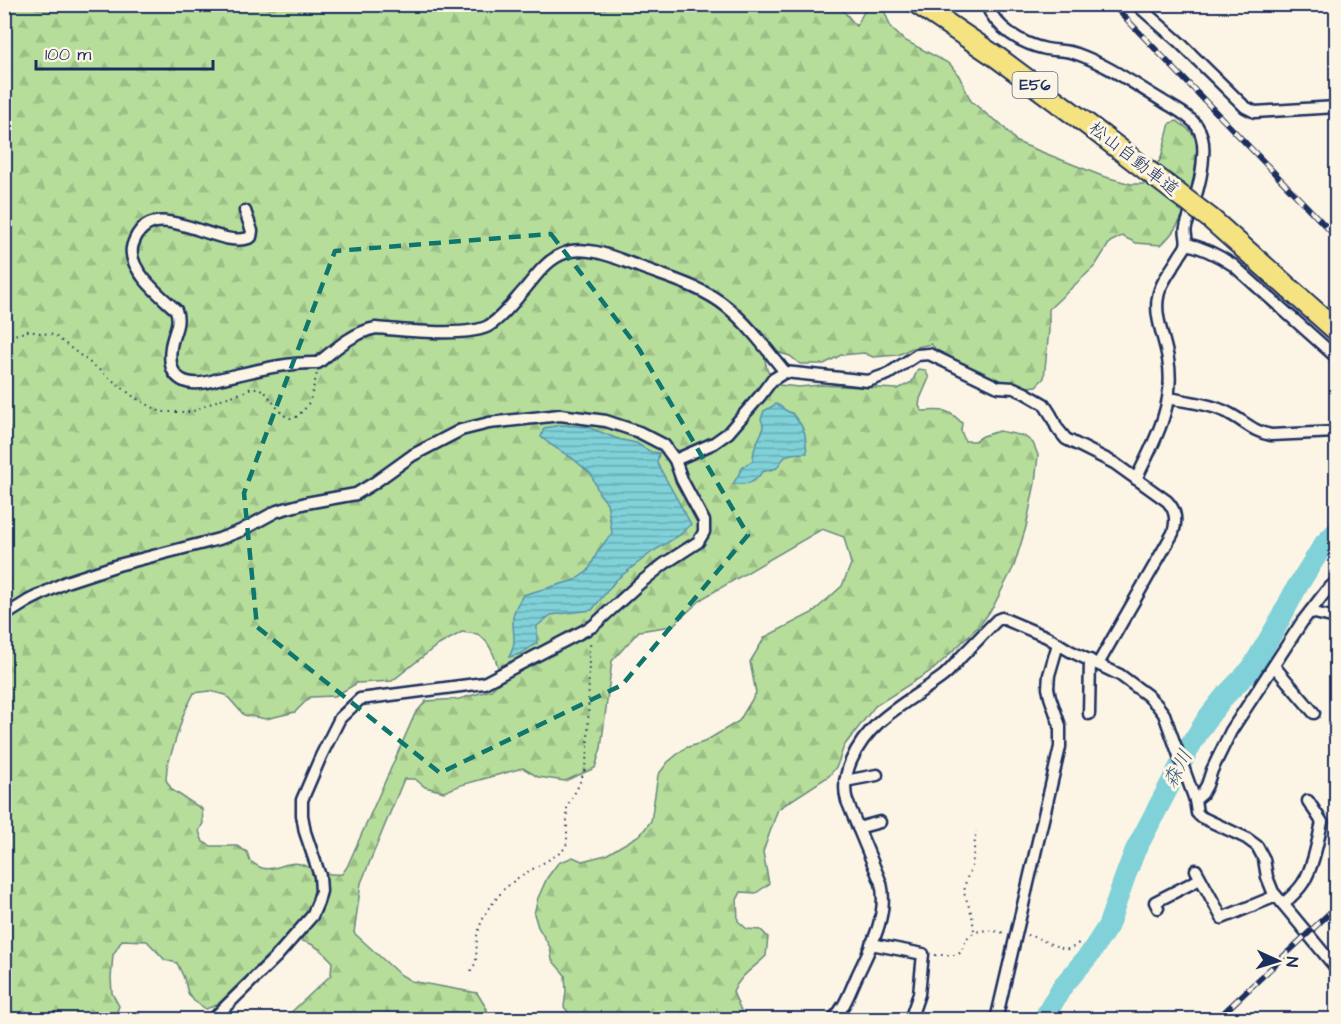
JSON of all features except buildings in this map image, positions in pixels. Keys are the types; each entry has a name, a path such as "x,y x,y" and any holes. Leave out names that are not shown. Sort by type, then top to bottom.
{"highway":[{"name":"松山自動車道","path":"918,4 998,58 1211,219 1336,330"}],"street":[{"path":"986,4 1000,25 1019,40 1040,47 1079,54 1190,118 1199,128 1203,140 1204,157 1190,220 1185,230 1187,244 1160,289 1158,298 1160,323 1170,376 1167,406 1158,435 1136,479"},
{"path":"1136,4 1179,42 1245,107 1255,112 1336,107"},
{"path":"245,211 252,231 251,237 245,240 232,239 172,222 159,222 148,225 138,234 131,248 134,264 141,276 176,310 178,326 170,348 171,364 176,376 184,382 192,384 208,382 285,365 318,363 357,334 376,328 455,332 474,331 488,327 506,310 549,260 565,252 579,250 598,252 713,297 744,323 785,372"},
{"path":"1187,244 1204,248 1233,265 1336,357"},
{"path":"675,460 714,443 728,433 772,380 785,372 868,381 888,374 917,356 929,354 998,387 1014,388 1044,404 1066,439 1114,463 1167,501 1176,516 1173,533 1094,662 1089,714"},
{"path":"1168,398 1224,410 1263,434 1336,432"},
{"path":"4,616 66,582 118,565 219,539 240,531 277,511 306,502 356,494 413,455 462,430 489,423 560,415 606,421 639,432 664,445 675,460 682,480 704,521 704,532 698,542 664,564 593,626 484,683 360,699 340,718 302,800 305,832 320,876 321,891 318,902 312,916 276,957 212,1020"},
{"path":"1193,796 1202,794 1231,731 1310,612 1336,582"},
{"path":"1310,612 1336,618"},
{"path":"832,1020 839,1014 846,1002 877,931 883,892 847,801 844,791 846,772 855,751 878,722 944,676 997,620 1002,618 1047,637 1120,675 1157,705 1164,714 1197,813 1257,846 1264,859 1267,877 1273,892 1336,968"},
{"path":"996,1020 1060,747 1060,726 1048,688 1049,675 1059,644"},
{"path":"1274,666 1314,712"},
{"path":"845,781 877,775"},
{"path":"1158,908 1155,902 1198,874 1222,918 1294,894 1303,883 1310,868 1322,822 1308,801"},
{"path":"858,828 880,822"},
{"path":"871,944 923,954 919,994 910,1020"}],"path":[{"path":"471,971 476,962 477,936 488,909 504,889 519,877 557,855 567,843 567,806 584,772 588,749 589,651 593,626"},
{"path":"974,932 972,915 964,893 966,880 972,867 976,831"}],"highlighted area":[{"path":"551,234 639,349 748,535 622,685 440,773 257,627 244,493 335,251"}],"green space":[{"path":"808,3 839,7 856,26 868,5 882,5 891,28 904,40 950,64 959,76 971,101 1000,123 1017,142 1102,176 1131,184 1145,184 1161,158 1170,123 1177,121 1194,135 1199,150 1197,174 1179,222 1161,245 1136,243 1122,236 1110,242 1095,266 1049,309 1044,378 1036,386 1027,387 998,381 939,353 931,344 912,348 898,355 873,357 864,353 841,355 824,364 800,364 790,356 770,350 764,354 767,370 779,385 799,387 820,385 898,389 912,382 918,369 925,370 929,378 920,399 919,406 922,411 940,410 953,415 962,423 961,431 965,441 975,441 999,431 1024,436 1033,443 1038,455 1026,527 1014,566 993,607 980,625 934,669 875,706 844,746 837,766 829,776 778,809 763,852 769,884 756,893 741,892 737,900 738,921 747,929 761,930 768,937 766,956 743,977 733,992 742,1013 741,1019 563,1019 569,1013 564,1007 565,975 552,960 550,947 538,927 534,914 547,878 558,863 573,857 582,861 606,855 641,834 651,821 658,775 668,762 685,748 704,742 739,721 756,693 750,662 765,637 812,613 842,586 851,564 844,537 822,529 703,598 672,626 639,631 612,661 601,748 595,768 565,781 538,777 523,768 444,792 425,787 415,779 404,779 361,883 354,933 398,973 411,981 477,993 487,1009 488,1019 284,1019 331,975 332,961 311,944 284,939 217,1005 206,1009 194,1001 188,993 177,963 165,960 147,941 122,940 113,955 112,993 119,1006 114,1019 5,1020 5,5 752,4 754,7","holes":["462,632 477,634 486,642 496,662 501,681 491,690 459,699 426,701 415,714 342,874 326,873 295,863 262,868 250,861 247,852 237,846 211,846 203,842 199,831 203,823 202,809 172,790 166,780 167,767 184,713 194,693 209,691 226,695 244,715 266,719 295,712 310,697 335,696 357,683 392,681 435,647"]}],"water":[{"path":"776,404 792,413 801,425 805,434 807,453 789,455 777,468 762,472 750,483 733,484 743,467 753,460 755,446 763,429 761,419 764,411"},
{"path":"561,425 588,427 618,439 636,443 651,452 659,453 657,463 691,524 680,535 652,552 616,580 592,610 551,615 537,626 537,643 520,654 509,657 514,642 514,614 523,595 575,580 588,571 598,551 612,533 607,503 599,493 591,474 541,437 544,428"}],"waterway":[{"name":"森川","path":"1043,1020 1062,987 1090,954 1108,926 1135,851 1193,741 1224,697 1251,669 1297,587 1324,544 1336,532"}],"railway":[{"path":"1112,4 1336,237"},
{"path":"1216,1020 1336,907"}]}
